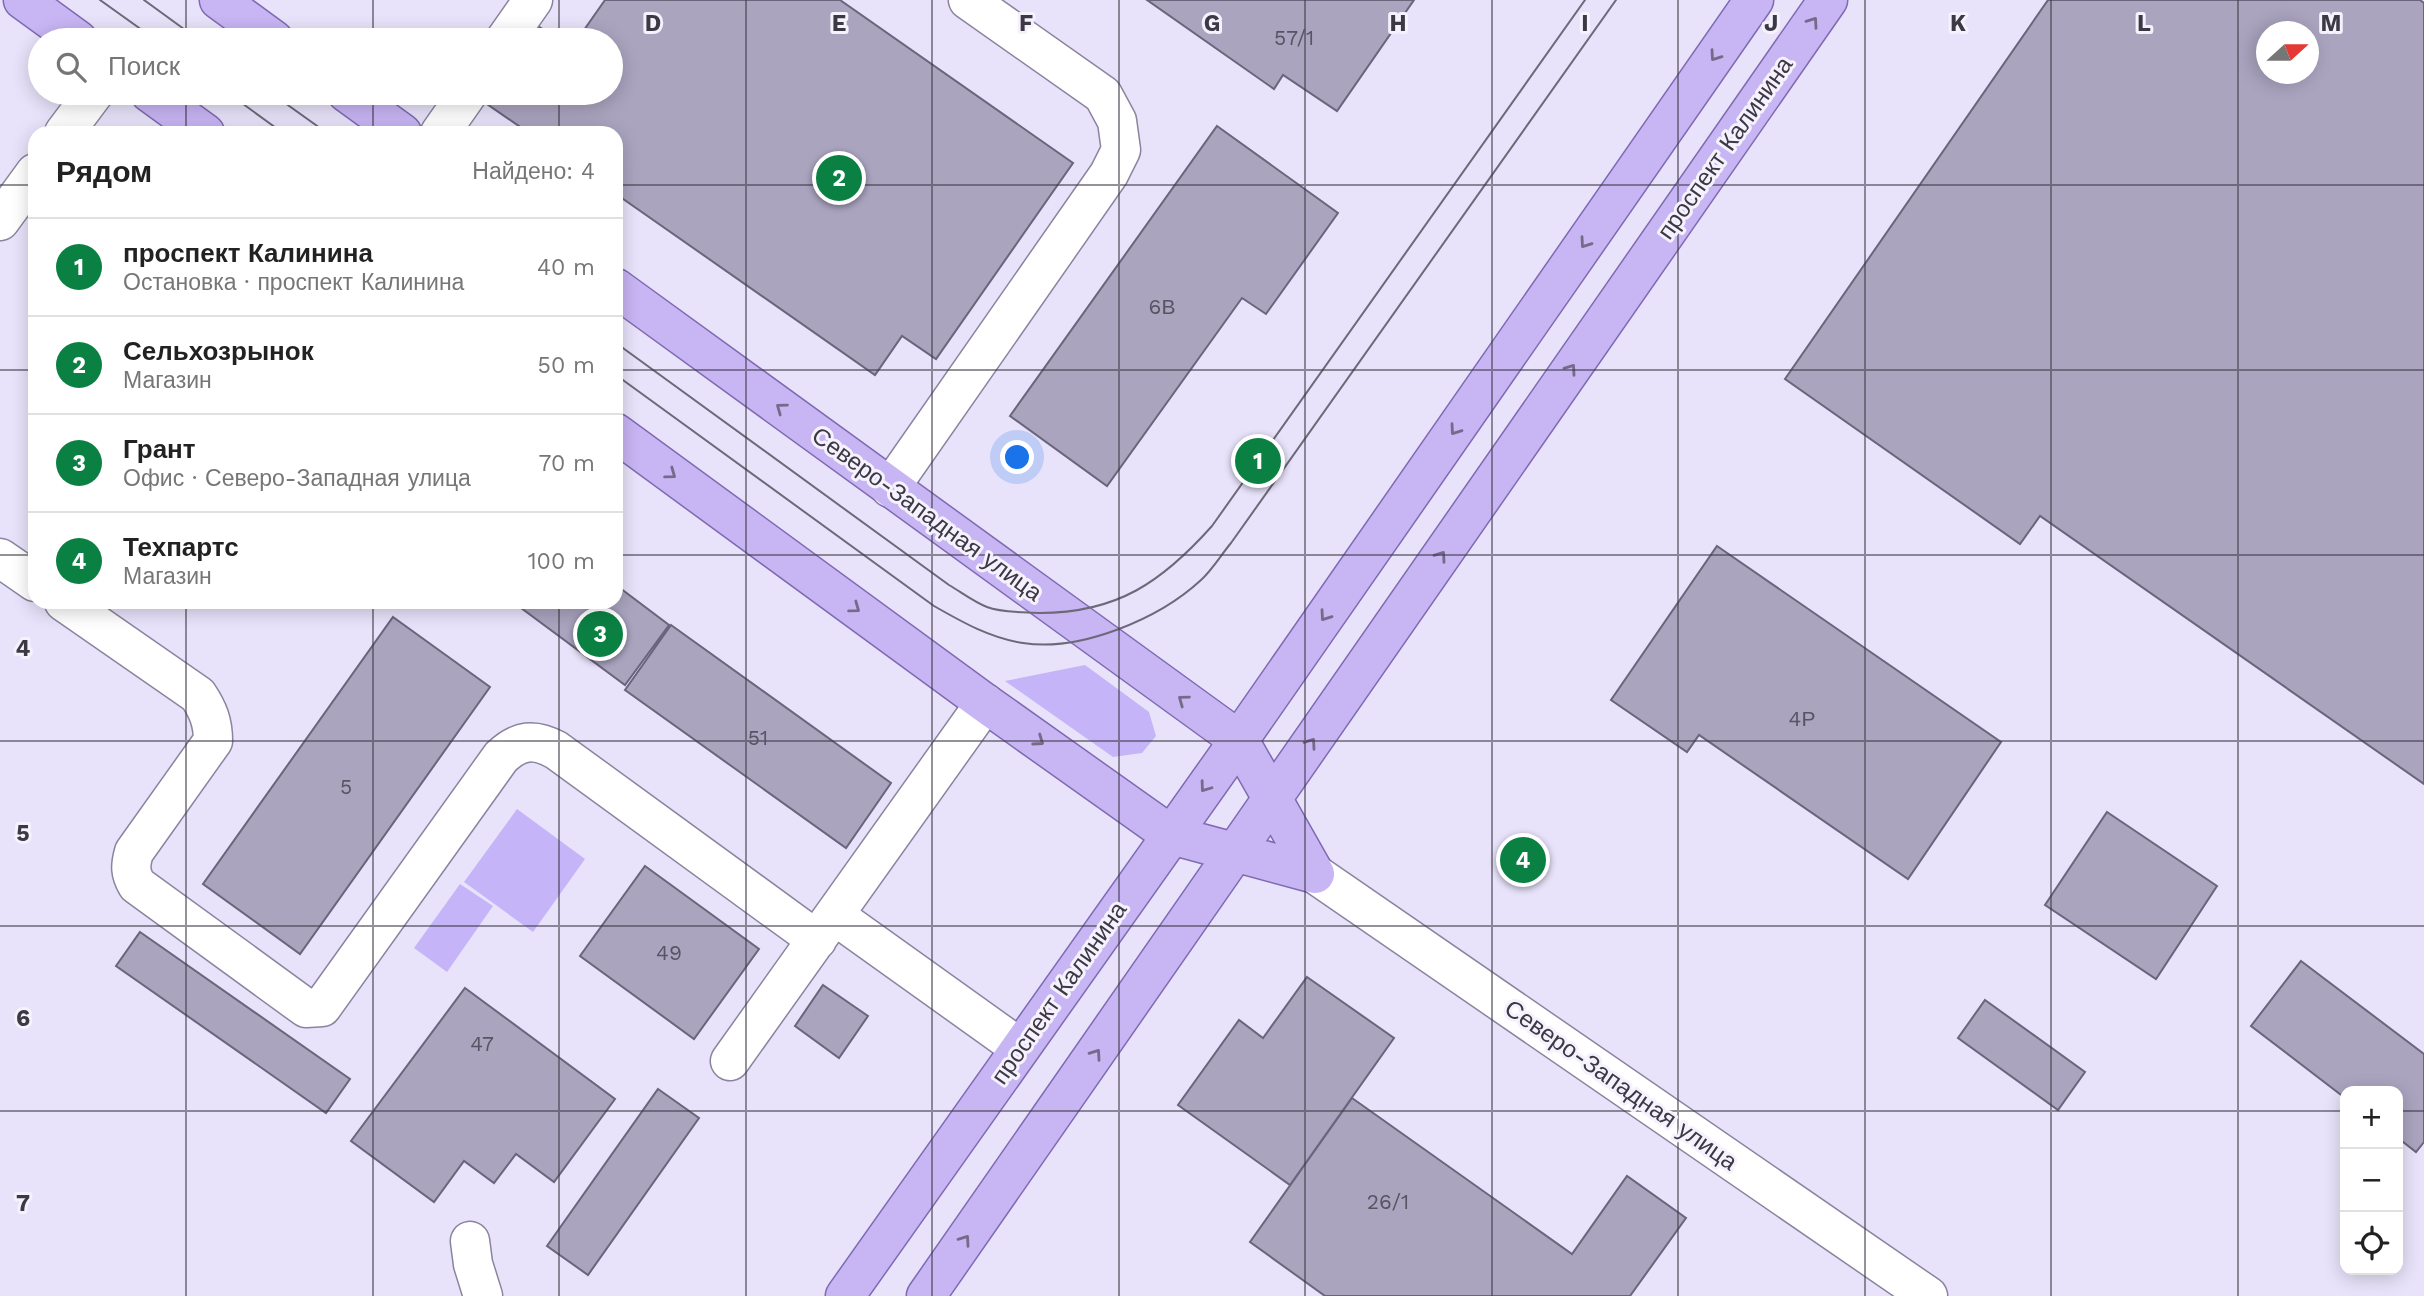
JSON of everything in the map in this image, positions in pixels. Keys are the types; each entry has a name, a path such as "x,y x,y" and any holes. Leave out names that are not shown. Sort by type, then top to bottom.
{"main road":[{"path":"23,0 62,28"},
{"path":"219,0 258,28"},
{"name":"проспект Калинина","path":"845,1296 1239,740 1754,0"},
{"name":"проспект Калинина","path":"926,1296 1828,0"},
{"path":"166,105 195,126"},
{"path":"364,105 392,126"},
{"name":"Северо-Западная улица","path":"623,293 1239,740"},
{"path":"623,438 985,703 1171,835 1315,874"},
{"path":"1239,740 1315,874"}],"street":[{"path":"513,28 533,0"},
{"path":"890,488 1109,174 1121,150 1117,121 1103,95 968,0"},
{"path":"69,126 85,105"},
{"path":"445,126 460,105"},
{"path":"0,220 28,182"},
{"path":"0,558 28,577"},
{"path":"74,609 198,695 208,710 213,726 213,741 134,852 131,876 137,885 306,1008 322,1007 501,757 513,746 528,741 541,742 556,750 825,927 1020,1048"},
{"path":"730,1061 985,703"},
{"name":"Северо-Западная улица","path":"1315,874 1928,1296"},
{"path":"470,1241 473,1264 483,1296"}],"shaded area":[{"path":"1085,665 1149,712 1156,736 1142,753 1113,757 1005,681"},
{"path":"517,809 585,859 533,932 464,882"},
{"path":"460,884 493,906 447,972 414,948"}],"building":[{"path":"605,0 840,0 1073,163 936,359 902,336 875,375 623,199 623,126 519,126 488,105 623,105 623,28 585,28"},
{"path":"1147,0 1414,0 1337,111 1283,75 1274,89"},
{"path":"2048,0 2420,0 2424,3 2424,784 2040,516 2020,544 1785,379"},
{"path":"1217,126 1338,213 1266,314 1242,298 1107,486 1010,416"},
{"path":"1717,546 2001,742 1908,879 1699,735 1687,752 1611,700"},
{"path":"623,590 669,625 625,685 522,609 623,609"},
{"path":"393,617 490,687 300,954 203,884"},
{"path":"671,625 891,783 846,848 625,690"},
{"path":"2107,812 2217,886 2156,979 2045,905"},
{"path":"645,866 759,949 694,1039 580,956"},
{"path":"140,932 350,1079 326,1113 116,966"},
{"path":"2301,961 2424,1054 2424,1142 2416,1152 2403,1142 2403,1086 2340,1086 2340,1094 2251,1026"},
{"path":"1307,977 1394,1038 1290,1185 1178,1105 1239,1020 1263,1038"},
{"path":"823,985 868,1016 839,1058 795,1026"},
{"path":"465,988 615,1099 554,1182 516,1154 494,1183 464,1161 434,1202 351,1141"},
{"path":"1985,1000 2085,1072 2058,1110 1958,1038"},
{"path":"658,1089 699,1118 588,1275 547,1246"},
{"path":"1352,1098 1572,1254 1627,1176 1686,1218 1630,1296 1325,1296 1250,1242"}],"tram line":[{"path":"100,0 139,28"},
{"path":"144,0 182,28"},
{"path":"623,348 949,585 977,602 999,610 1040,613 1067,612 1115,600 1156,578 1212,526 1585,0"},
{"path":"623,380 934,606 966,623 988,633 1023,643 1069,642 1118,630 1163,608 1184,594 1213,567 1616,0"},
{"path":"244,105 273,126"},
{"path":"288,105 317,126"}],"place":[{"name":"Сельхозрынок","path":"839,178"},
{"name":"проспект Калинина","path":"1258,461"},
{"name":"Грант","path":"600,634"},
{"name":"Техпартс","path":"1523,860"}]}
